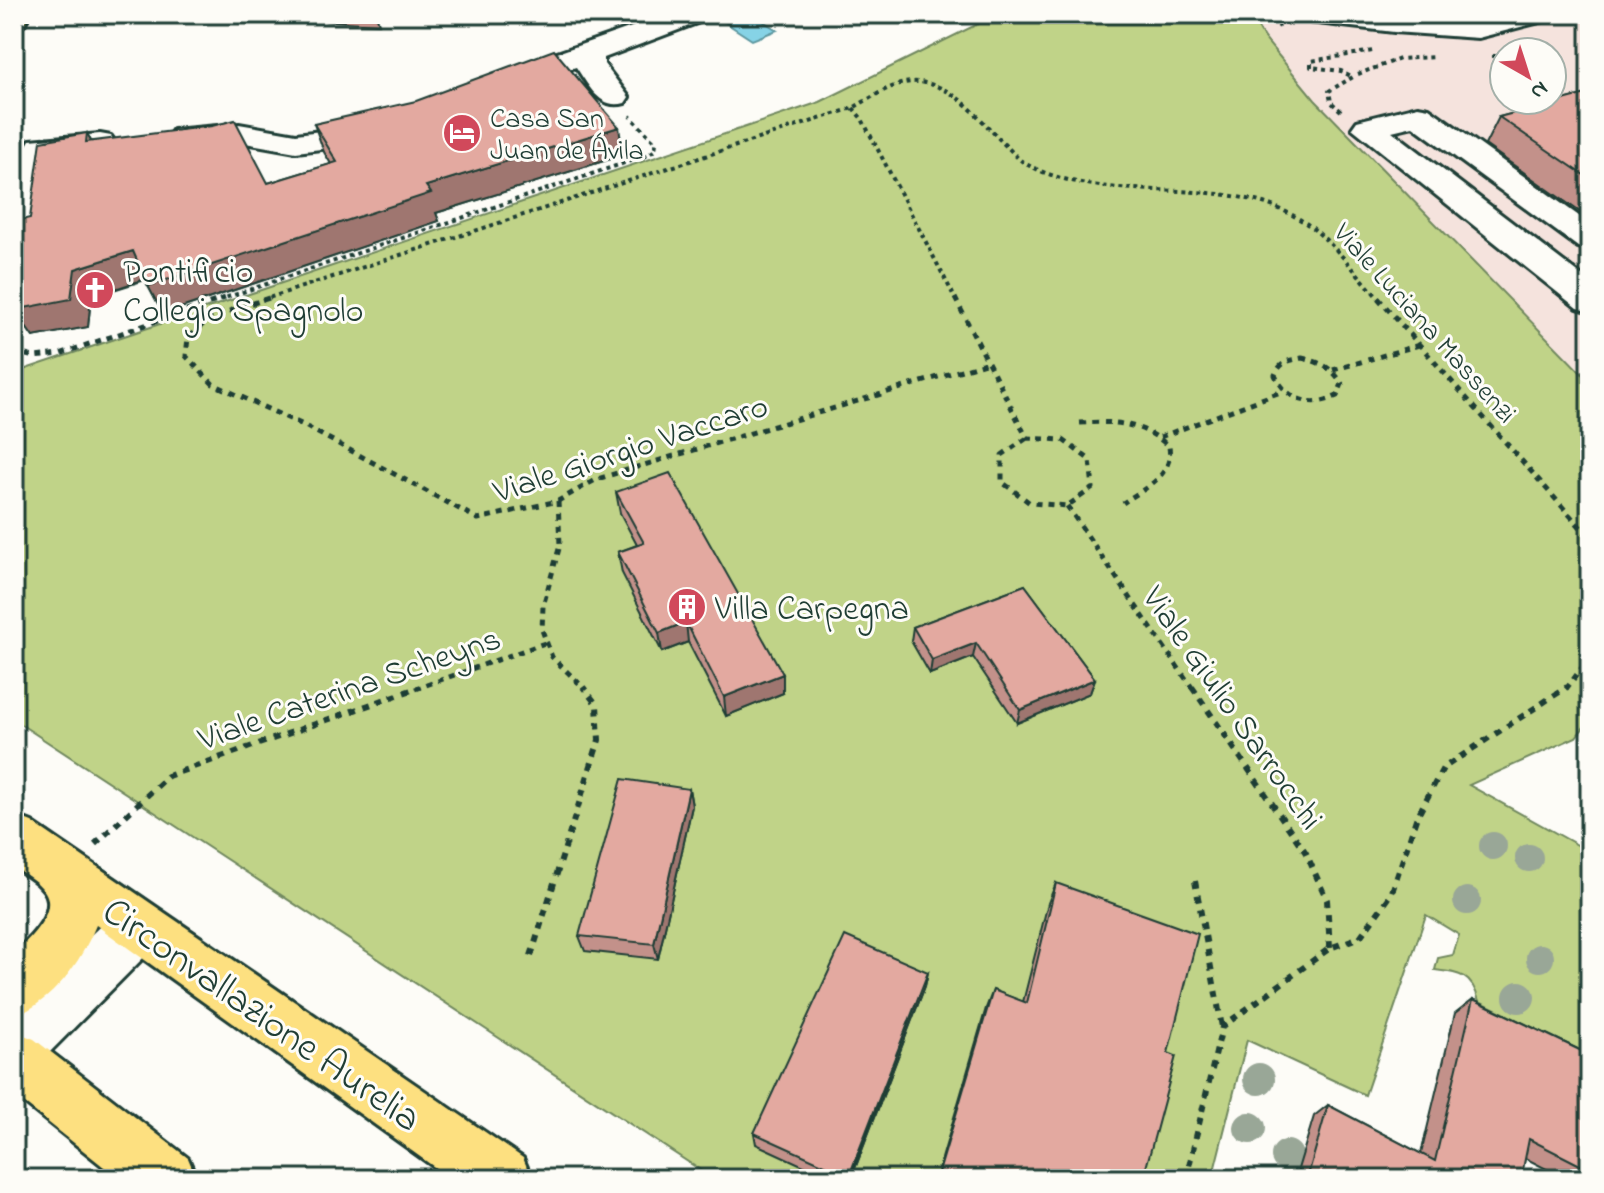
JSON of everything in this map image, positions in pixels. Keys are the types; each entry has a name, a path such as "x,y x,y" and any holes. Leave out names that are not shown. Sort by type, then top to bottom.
{"main road":[{"name":"Circonvallazione Aurelia","path":"14,838 137,927 502,1179"},
{"path":"14,990 46,957 69,923 74,905 73,894 63,874"},
{"path":"14,1059 167,1179"}],"street":[{"path":"485,89 695,14"},
{"path":"1298,22 1478,29 1537,14"},
{"path":"589,53 589,65 614,97"},
{"path":"1368,128 1418,115 1590,240"},
{"path":"14,216 24,178 41,147 239,133 296,143 338,138 412,119"},
{"path":"1368,128 1590,300"},
{"path":"14,1048 137,927"}],"path":[{"path":"1269,14 1269,19 1298,22"},
{"path":"1368,128 1331,102 1329,91 1353,77 1341,71 1311,67 1311,61 1380,50 1371,45"},
{"path":"1358,74 1400,59 1445,56"},
{"name":"Viale Luciana Massenzi","path":"853,108 899,83 924,82 952,92 1025,164 1053,175 1086,185 1147,192 1205,191 1269,206 1305,222 1349,265 1590,538"},
{"path":"14,352 34,357 60,354 648,155 655,150 656,143 614,97"},
{"path":"853,108 869,132 985,363 1027,438"},
{"name":"Viale Giorgio Vaccaro","path":"853,108 211,317 188,338 186,356 213,384 303,425 478,519 558,501 597,479 985,363"},
{"path":"1333,370 1419,345"},
{"path":"1302,358 1333,370 1342,384 1337,396 1331,400 1312,403 1283,391 1275,375 1282,363 1302,358"},
{"path":"1160,437 1283,391"},
{"path":"1080,423 1120,421 1136,425 1160,437 1172,455 1162,475 1123,503"},
{"path":"1027,438 1063,440 1090,460 1093,488 1067,506 1030,503 1002,482 1002,455 1027,438"},
{"path":"531,956 599,740 602,719 601,709 591,694 555,660 545,643 541,614 560,545 558,501"},
{"name":"Viale Giulio Sarrocchi","path":"1067,506 1306,853 1327,900 1330,948"},
{"name":"Viale Caterina Scheyns","path":"63,874 168,776 545,643"},
{"path":"1222,1027 1330,948 1360,937 1391,895 1416,819 1443,768 1566,689 1590,657"},
{"path":"1186,1179 1222,1027 1195,881"}],"shaded area":[{"path":"1250,14 1590,14 1590,382 1315,100 1264,38"}],"green space":[{"name":"Villa Carpegna","path":"998,14 1250,14 1264,38 1315,100 1590,382 1590,720 1576,737 1469,785 1590,852 1590,1055 1479,1001 1473,985 1463,976 1435,970 1438,958 1453,955 1459,935 1426,915 1365,1095 1247,1040 1212,1179 714,1179 14,720 14,373 820,102"}],"water":[{"path":"752,14 777,30 752,40 717,17"}],"building":[{"path":"554,50 619,127 426,186 431,193 148,286 133,251 75,269 71,299 14,310 20,270 14,271 14,265 21,220 30,218 41,141 87,133 86,142 212,126 235,120 268,183 337,162 314,124 416,101"},
{"path":"1590,93 1590,179 1499,117 1568,116 1568,99"},
{"name":"Villa Carpegna","path":"670,473 783,674 724,697 686,622 659,633 618,552 644,543 616,492"},
{"path":"1025,585 1095,679 1020,710 976,643 932,660 913,627"},
{"path":"622,779 689,789 654,944 579,936"},
{"path":"1056,883 1198,934 1168,1053 1176,1056 1143,1179 937,1179 993,990 1027,1003"},
{"path":"845,936 928,972 849,1176 754,1133"},
{"path":"1473,999 1590,1055 1590,1170 1529,1139 1521,1179 1307,1179 1328,1105 1435,1161"}],"place":[{"name":"Casa San Juan de Ávila","path":"462,133"},
{"name":"Pontificio Collegio Spagnolo","path":"95,290"},
{"name":"Villa Carpegna","path":"687,607"}]}
